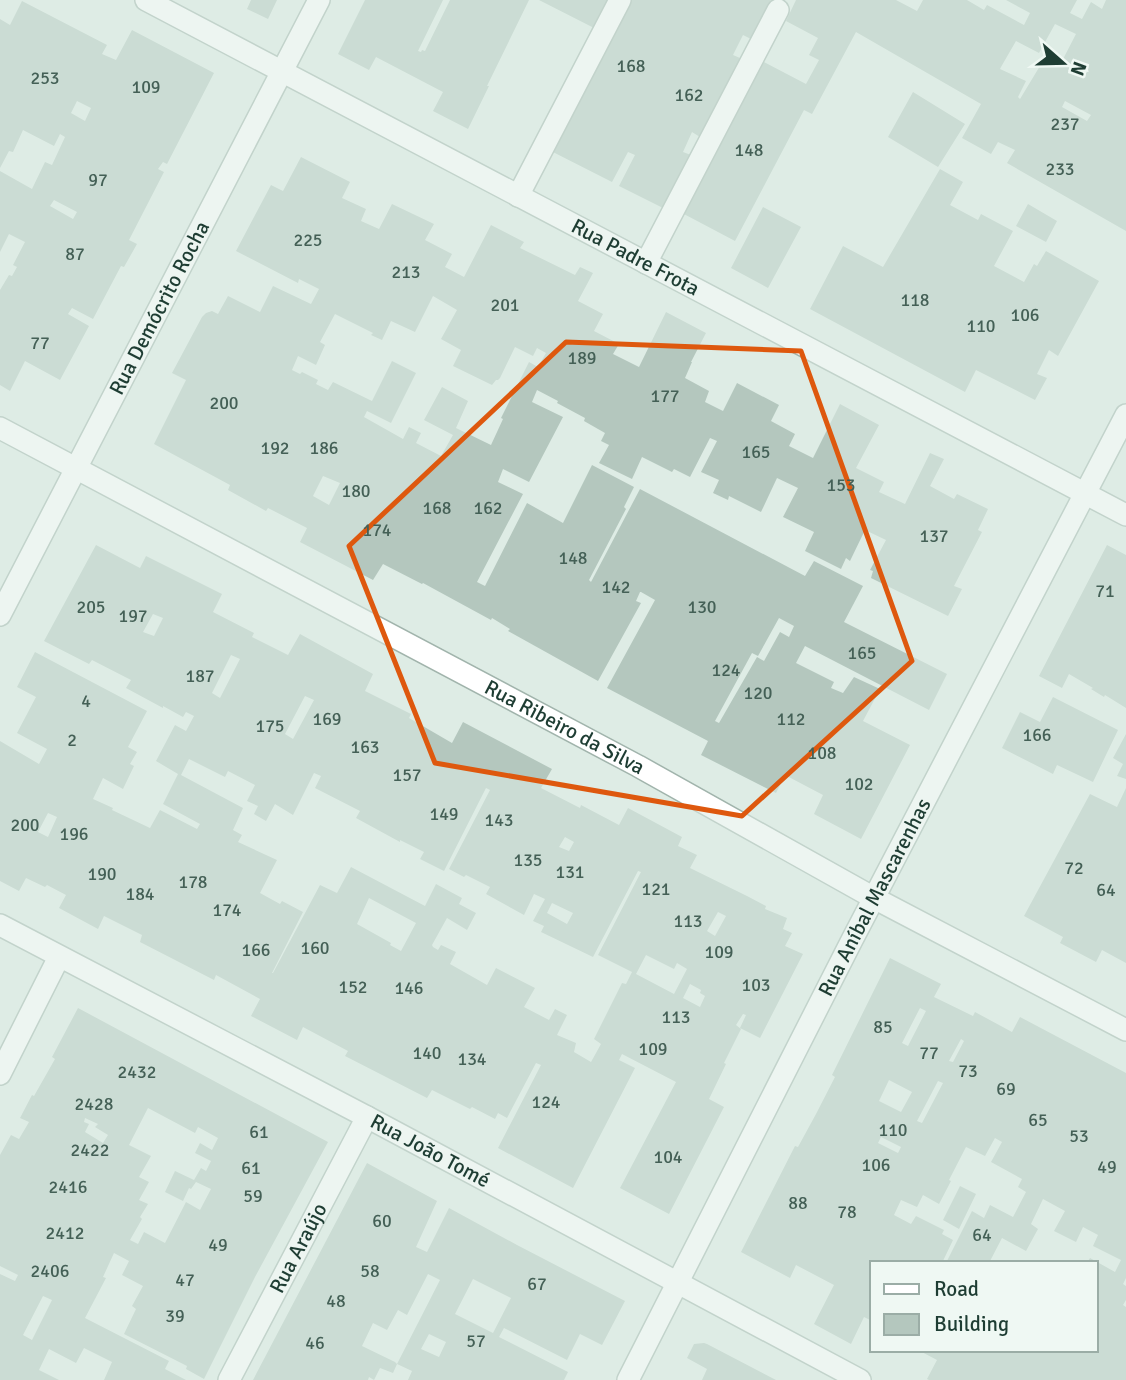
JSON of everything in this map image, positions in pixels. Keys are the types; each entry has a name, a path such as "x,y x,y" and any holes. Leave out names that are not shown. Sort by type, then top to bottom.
{"street":[{"name":"Rua Padre Frota","path":"146,0 1126,515"},
{"name":"Rua Demócrito Rocha","path":"0,615 319,0"},
{"path":"518,196 620,0"},
{"path":"646,263 778,10"},
{"name":"Rua Aníbal Mascarenhas","path":"628,1380 874,898 1126,415"},
{"name":"Rua Ribeiro da Silva","path":"0,428 638,766 874,898 1126,1030"},
{"name":"Rua João Tomé","path":"0,925 860,1380"},
{"path":"0,1074 59,957"},
{"name":"Rua Araújo","path":"229,1380 367,1117"}],"highlighted area":[{"path":"566,342 801,351 912,661 742,816 435,763 349,546"}],"building":[{"path":"251,0 277,0 268,19 247,9"},
{"path":"365,0 443,0 418,51 421,52 425,51 450,0 529,0 468,129 433,111 443,92 376,57 369,70 338,54"},
{"path":"539,0 614,0 596,29"},
{"path":"623,0 771,0 751,39 743,35 733,55 740,58 700,137 692,132 683,152 691,155 663,208 619,186 635,155 628,152 612,182 547,149"},
{"path":"796,0 896,0 917,11 923,0 967,0 984,10 987,5 1024,25 1030,13 1006,0 1077,0 1070,13 1082,19 1091,2 1102,9 1106,0 1126,0 1126,231 1007,163 1015,150 998,142 991,154 962,138 981,104 856,32 812,114 804,110 735,241 682,213 762,61 806,84 819,60 809,55 818,38 786,21","holes":["1055,24 1076,34 1061,63 1046,56 1020,99 1018,97 1026,81 1000,69 1016,41 1039,53","1065,101 1091,115 1087,121 1062,107"]},
{"path":"22,1 107,45 102,54 116,60 132,30 214,73 167,164 163,162 158,169 164,172 129,240 137,244 124,267 121,266 93,319 72,308 68,314 89,326 60,380 25,361 10,391 0,385 0,290 17,267 13,265 25,242 9,234 0,252 0,171 32,189 45,162 52,165 65,137 60,134 54,146 23,130 13,152 9,151 0,168 0,19 10,25","holes":["77,101 91,108 85,121 71,113","54,200 77,212 73,219 50,206"]},
{"path":"913,92 965,124 938,167 888,137"},
{"path":"301,157 350,182 342,198 366,209 361,221 379,229 392,204 434,224 425,240 452,254 445,267 464,277 491,225 524,242 520,248 575,275 580,267 593,273 578,301 603,314 594,331 619,344 613,354 639,367 666,312 706,333 685,378 709,391 705,402 723,411 737,383 779,405 771,421 795,434 789,446 813,458 840,404 879,425 856,468 884,482 879,492 905,504 930,453 944,459 930,486 954,499 957,494 988,509 978,530 982,532 954,586 962,589 948,616 871,578 873,571 870,570 886,540 865,530 850,561 846,558 841,569 805,551 814,532 783,517 798,488 777,478 761,512 729,496 728,500 713,493 719,480 701,472 717,441 710,438 690,477 674,469 672,472 642,457 632,479 599,463 609,445 601,441 605,433 537,390 532,402 563,417 529,482 503,469 498,482 523,494 477,582 485,586 527,503 563,523 592,465 634,487 624,507 626,509 589,580 591,582 640,489 805,576 814,561 863,586 844,622 947,674 929,710 805,646 796,663 834,682 831,688 843,693 854,677 880,689 863,721 910,745 861,839 814,814 823,795 785,775 776,793 701,755 708,741 607,688 655,600 641,592 636,601 641,603 598,681 508,631 510,629 492,618 491,620 383,564 373,580 300,542 307,528 268,508 266,511 228,490 230,485 154,444 186,380 172,373 206,313 212,311 218,314 228,296 260,312 273,286 311,304 319,289 299,279 298,283 236,251 271,185 283,191","holes":["433,296 457,310 441,339 461,350 453,366 492,385 500,378 515,347 533,356 537,348 546,353 538,367 529,362 501,418 503,419 491,445 456,428 468,401 442,387 424,420 453,435 441,456 416,443 421,433 409,427 403,439 364,417 367,411 391,423 416,373 392,361 372,401 333,382 328,390 316,384 318,380 292,370 298,356 316,365 325,345 320,342 335,314 382,340 391,321 415,332","323,476 340,483 329,505 313,496","779,618 794,626 789,637 780,632 764,661 757,657 719,723 715,721 752,653 758,656"]},
{"path":"940,169 963,182 950,205 978,220 981,214 1013,231 994,266 1024,282 1034,264 1037,266 1046,251 1099,281 1058,356 1049,350 1037,374 1047,378 1035,400 976,370 965,392 810,309 843,246 883,267"},
{"path":"1028,204 1057,221 1046,242 1016,226"},
{"path":"763,207 801,227 768,288 731,268"},
{"path":"96,545 140,568 146,556 222,594 213,612 254,633 252,637 288,655 300,634 373,674 365,691 411,714 409,718 452,743 463,722 552,769 541,788 619,825 628,808 682,837 678,846 697,855 690,868 787,918 783,929 792,933 785,946 803,954 760,1038 740,1028 746,1015 743,1014 736,1025 741,1029 709,1099 724,1107 669,1214 620,1188 676,1082 622,1054 619,1060 635,1068 573,1188 498,1148 541,1065 536,1063 507,1118 498,1113 495,1119 432,1090 427,1098 345,1056 348,1051 303,1027 297,1040 251,1016 260,999 216,975 214,980 140,942 142,935 104,916 98,929 59,908 66,895 47,885 45,887 26,878 19,891 0,881 0,741 39,764 47,749 17,733 36,697 17,687 35,652 147,711 128,747 137,752 130,764 134,766 123,789 103,778 93,799 150,828 160,810 197,829 200,824 163,804 178,774 156,761 175,725 186,731 194,716 186,712 183,717 163,708 126,688 131,680 92,660 89,664 44,641","holes":["153,614 163,618 154,636 143,632","231,655 240,659 220,698 212,693","305,696 314,700 293,739 285,734","189,759 225,777 228,771 255,785 247,801 258,806 254,814 266,821 275,804 293,815 314,773 321,776 315,788 360,811 356,818 424,852 420,859 444,871 486,788 490,790 449,869 490,887 486,894 524,915 534,894 545,899 533,921 544,926 541,932 593,957 638,871 641,872 598,955 632,972 626,984 622,983 594,1039 601,1044 591,1062 574,1052 576,1043 557,1035 567,1015 555,1009 549,1020 524,1007 535,988 496,968 487,985 450,964 456,952 441,945 438,950 433,947 447,918 467,930 476,913 459,904 462,898 436,884 425,906 351,867 337,893 320,885 272,973 303,912 260,893 277,860 238,842 242,835 233,830 243,808 181,775","48,813 57,817 48,837 38,832","565,837 574,842 569,851 559,847","369,898 416,923 401,951 390,945 391,943 357,924","552,903 573,913 567,924 547,913","718,912 726,916 715,936 707,931","646,955 674,969 677,963 687,969 674,994 636,974","690,984 701,990 700,993 705,996 700,1007 683,998"]},
{"path":"1107,545 1126,555 1126,708 1069,674 1062,688 1039,676"},
{"path":"1053,697 1118,730 1093,782 1057,765 1053,774 1002,748 1020,712 1040,722"},
{"path":"1126,734 1126,779 1117,776 1123,764 1113,758"},
{"path":"1126,788 1126,963 1102,950 1096,962 1060,943 1063,937 1024,916 1090,794 1117,807"},
{"path":"890,958 941,984 934,997 973,1016 975,1012 1012,1032 1020,1017 1126,1073 1126,1278 1123,1284 1126,1286 1126,1300 1123,1305 1126,1307 1126,1380 927,1379 937,1360 922,1352 1098,1352 1098,1262 1115,1272 1121,1260 1093,1246 1098,1235 1083,1227 1076,1242 1054,1231 1065,1211 1043,1199 1031,1224 1038,1229 1026,1251 1002,1238 990,1261 947,1261 972,1211 984,1218 990,1205 1013,1217 1026,1192 1018,1187 1022,1179 991,1162 1002,1142 995,1138 985,1156 966,1147 939,1204 923,1195 917,1207 901,1200 894,1215 911,1224 916,1216 944,1230 942,1234 953,1240 943,1261 870,1261 870,1320 864,1317 851,1344 814,1324 834,1285 796,1265 790,1278 741,1252 795,1146 798,1147 835,1077 832,1075","holes":["920,1008 926,1011 908,1046 902,1043","961,1039 964,1041 953,1062 949,1061","889,1080 912,1092 901,1112 879,1101","938,1081 943,1083 922,1123 917,1121","881,1137 901,1147 898,1153 878,1143"]},
{"path":"78,1008 328,1142 204,1379 186,1369 187,1366 124,1334 136,1309 132,1306 143,1286 122,1275 129,1261 114,1253 103,1277 106,1278 85,1318 169,1361 165,1369 186,1380 104,1380 112,1362 84,1348 76,1363 49,1349 39,1370 59,1380 0,1380 0,1274 15,1281 18,1275 0,1266 0,1155 11,1135 19,1139 29,1122 20,1118 55,1059 52,1057","holes":["148,1108 195,1133 198,1127 218,1138 212,1150 200,1143 195,1153 211,1161 206,1171 201,1168 194,1180 175,1171 165,1192 183,1201 189,1188 196,1182 211,1189 200,1210 186,1202 165,1243 144,1232 138,1244 130,1240 148,1204 139,1200 149,1182 139,1177 151,1156 129,1145","85,1118 98,1124 95,1127 108,1135 103,1143 85,1132 89,1124 84,1122","43,1296 52,1300 32,1340 23,1335"]},
{"path":"367,1163 437,1201 416,1247 427,1252 449,1208 625,1301 602,1345 580,1334 567,1360 504,1328 499,1337 568,1372 564,1380 408,1380 412,1371 397,1364 393,1373 380,1368 374,1380 369,1377 368,1380 253,1380","holes":["428,1274 440,1280 397,1364 362,1346 373,1323 387,1330 398,1310 407,1315","473,1279 511,1298 493,1333 455,1314","429,1334 446,1342 439,1357 421,1349"]},
{"path":"960,1186 976,1194 959,1229 943,1220"},
{"path":"704,1343 776,1380 702,1380 707,1369 687,1358 694,1344"}]}
